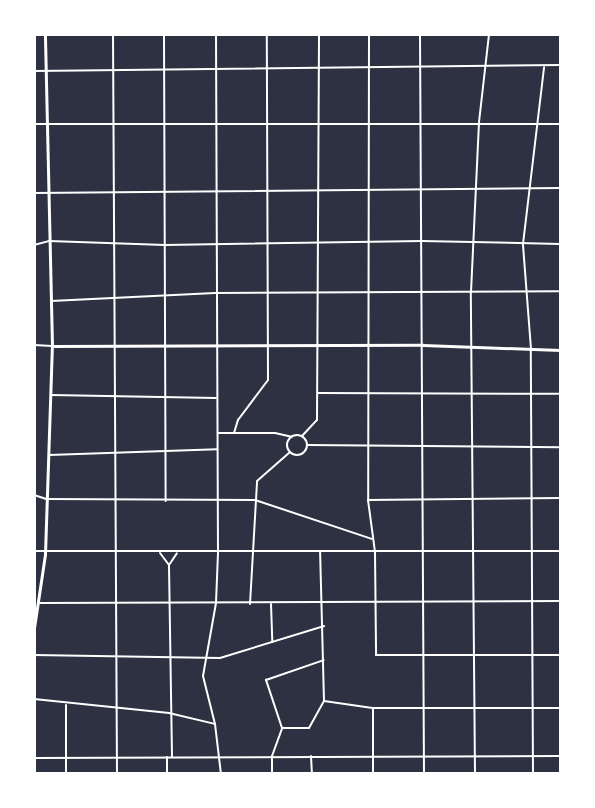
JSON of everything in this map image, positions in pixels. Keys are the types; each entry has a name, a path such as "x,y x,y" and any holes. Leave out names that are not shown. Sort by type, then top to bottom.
{"street":[{"path":"34,628 45,554 52,346 45,34"},
{"path":"112,34 116,244 112,451 117,774"},
{"path":"164,34 166,501"},
{"path":"216,34 215,293 218,553 216,603 203,676 220,756 221,774"},
{"path":"234,433 237,420 268,380 267,34"},
{"path":"218,433 274,432 292,437 302,436 317,420 318,34"},
{"path":"369,34 371,448 368,500 375,552 376,655 561,655"},
{"path":"420,34 425,552 424,774"},
{"path":"475,774 476,655 471,447 471,292 479,122 489,34"},
{"path":"34,71 369,66 544,68 561,65"},
{"path":"532,774 530,551 532,395 528,292 523,244 540,124 544,68"},
{"path":"34,124 479,122 561,124"},
{"path":"34,193 561,188"},
{"path":"34,244 49,241 165,245 370,242 561,244"},
{"path":"50,301 115,295 215,293 561,291"},
{"path":"34,345 165,348 216,344 472,345 561,350"},
{"path":"318,393 561,394"},
{"path":"51,395 114,399 216,398"},
{"path":"302,436 308,445"},
{"path":"292,437 287,446 290,452 300,456 308,445"},
{"path":"308,445 371,448 561,447"},
{"path":"49,455 217,449"},
{"path":"250,604 257,482 290,452"},
{"path":"34,495 46,499 166,501 216,498 255,500 372,539"},
{"path":"368,500 561,498"},
{"path":"34,551 45,554 561,551"},
{"path":"282,728 309,728 324,701 324,626 320,552"},
{"path":"160,553 169,566"},
{"path":"172,757 169,713 168,602 169,566 177,553"},
{"path":"39,603 271,604 376,601 561,601"},
{"path":"271,604 272,642"},
{"path":"34,656 168,655 220,658 324,626"},
{"path":"272,774 272,756 282,728 266,680 324,660"},
{"path":"34,699 66,705 169,713 214,724"},
{"path":"324,701 372,708 561,708"},
{"path":"66,705 66,774"},
{"path":"372,708 373,774"},
{"path":"34,758 475,754 561,756"},
{"path":"311,756 312,774"},
{"path":"167,757 167,774"}]}
